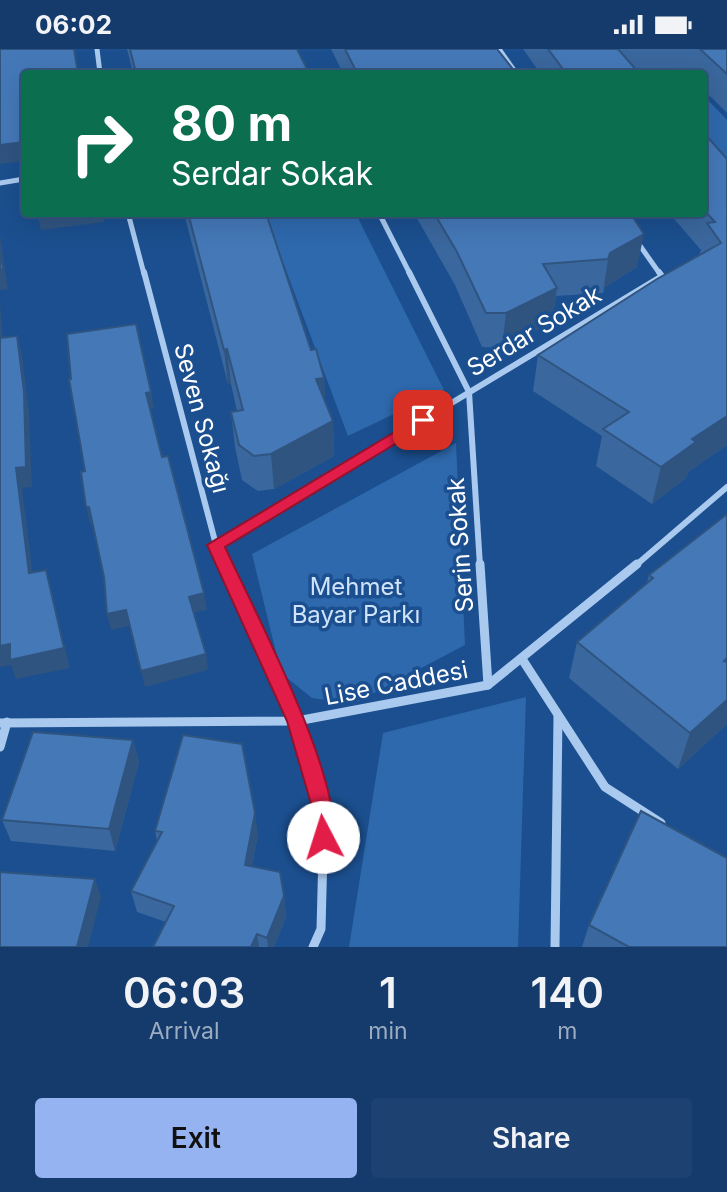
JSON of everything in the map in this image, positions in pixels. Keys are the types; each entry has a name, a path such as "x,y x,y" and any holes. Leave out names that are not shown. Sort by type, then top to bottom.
{"street":[{"path":"97,49 100,70"},
{"path":"499,49 514,70"},
{"path":"0,183 21,180"},
{"name":"Seven Sokağı","path":"129,217 216,545 297,721 324,814 321,929 313,947"},
{"name":"Serin Sokak","path":"381,217 469,392 488,685"},
{"name":"Serdar Sokak","path":"216,545 662,276 632,235"},
{"name":"Lise Caddesi","path":"4,723 297,721 488,685 579,614 727,487"},
{"path":"522,659 604,787 671,829"},
{"path":"555,947 558,715"},
{"path":"0,747 4,723"}],"green space":[{"path":"707,99 727,120 727,181 707,160"},
{"path":"266,217 358,217 444,390 348,436"},
{"name":"Mehmet Bayar Parkı","path":"456,443 465,645 353,704 312,698 281,673 252,554"},
{"path":"526,697 518,947 349,947 383,733"}],"building":[{"path":"0,49 74,49 78,70 21,70 21,142 0,145"},
{"path":"130,49 297,49 308,70 135,70"},
{"path":"345,49 497,49 514,70 356,70"},
{"path":"548,49 618,49 636,70 564,70"},
{"path":"700,49 727,49 727,74"},
{"path":"707,136 727,159 727,416 692,439 696,442 661,467 603,429 629,412 538,355 657,279 721,243 707,223 715,222 707,213"},
{"path":"189,217 267,217 311,350 316,349 324,378 316,379 333,421 271,454 254,456 239,445 231,412 243,410 227,349 224,350"},
{"path":"436,217 633,217 644,234 610,253 608,259 543,264 557,288 506,313 486,313 457,252"},
{"path":"0,249 3,269 0,270"},
{"path":"136,324 151,392 146,393 162,457 168,456 204,593 189,597 206,654 141,671 126,610 107,614 104,577 89,507 86,507 81,472 85,471 69,379 67,334"},
{"path":"17,336 24,392 26,467 16,468 29,573 46,570 64,648 10,660 10,644 0,646 0,338"},
{"path":"727,514 727,658 724,661 727,662 727,700 690,733 577,642 653,578 649,575"},
{"path":"33,732 133,740 109,829 2,820"},
{"path":"183,735 242,744 255,813 245,865 280,872 284,896 267,938 257,934 251,947 153,947 174,906 131,891 162,832 155,831"},
{"path":"641,811 727,858 727,947 629,947 589,925"},
{"path":"0,872 95,879 77,947 0,947"}],"route":[{"path":"323,837 324,814 297,721 216,545 423,420"}]}
